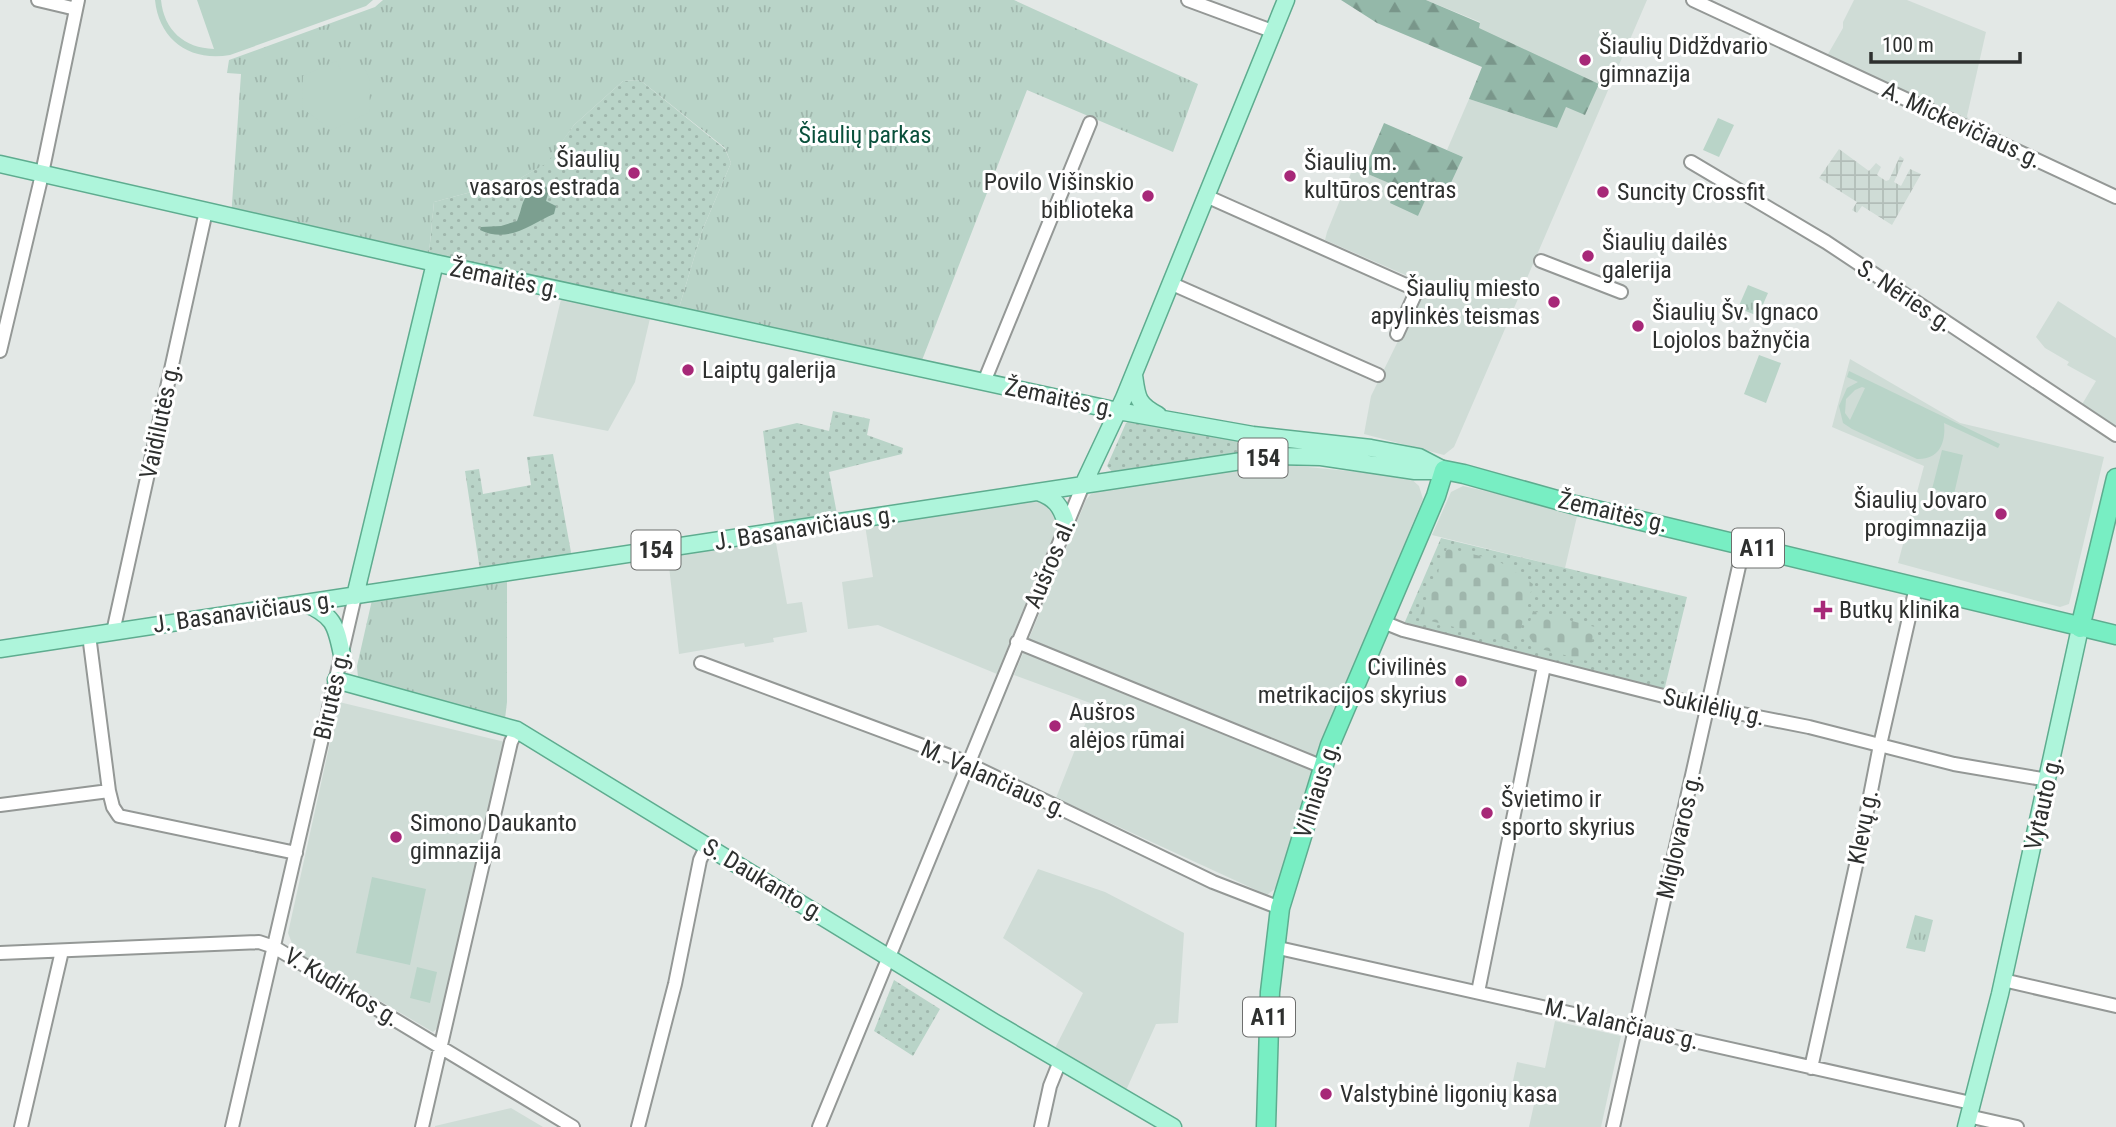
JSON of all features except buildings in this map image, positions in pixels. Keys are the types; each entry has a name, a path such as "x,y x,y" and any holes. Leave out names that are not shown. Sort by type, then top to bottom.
{"highway":[{"name":"Žemaitės g.","path":"1444,470 1575,505 2116,635"},
{"name":"Vilniaus g.","path":"1266,1127 1270,992 1280,908 1323,767 1437,496 1444,470"},
{"name":"Vytauto g.","path":"2080,628 2116,478"}],"main road":[{"name":"Aušros al.","path":"1083,485 1118,411 1286,0"},
{"name":"Žemaitės g.","path":"0,164 435,263 1118,411 1253,435 1371,448 1419,457 1444,470"},
{"name":"Birutės g.","path":"355,596 435,263"},
{"path":"1134,372 1137,399 1147,410 1166,419"},
{"name":"J. Basanavičiaus g.","path":"0,649 1275,456 1321,457 1415,471 1444,470"},
{"path":"1038,492 1050,496 1060,505 1066,523"},
{"path":"304,603 320,610 333,622 342,654"},
{"name":"Vytauto g.","path":"1969,1116 2003,980 2080,628"},
{"name":"S. Daukanto g.","path":"336,680 517,730 1172,1127"}],"street":[{"path":"0,351 77,5 38,0"},
{"path":"1188,0 1272,31"},
{"name":"A. Mickevičiaus g.","path":"1693,0 2116,197"},
{"path":"984,382 1090,123"},
{"name":"S. Nėries g.","path":"1691,162 1826,242 2116,435"},
{"path":"1206,196 1416,290 1396,334"},
{"name":"Vaidilutės g.","path":"113,632 206,211"},
{"path":"1541,261 1621,292"},
{"path":"1171,283 1378,376"},
{"name":"Aušros al.","path":"818,1127 1083,485"},
{"name":"Miglovaros g.","path":"1614,1127 1744,544"},
{"name":"Klevų g.","path":"1811,1068 1916,587"},
{"name":"Birutės g.","path":"232,1127 355,596"},
{"name":"Sukilėlių g.","path":"1382,622 1403,630 1707,707 1809,727 1954,764 2048,780"},
{"path":"89,635 109,791 113,807 119,816 296,853"},
{"path":"1017,642 1323,767"},
{"name":"M. Valančiaus g.","path":"701,663 967,764 1213,882 1280,908"},
{"path":"1478,992 1544,666"},
{"path":"422,1127 511,742 517,730"},
{"path":"0,805 109,791"},
{"path":"638,1127 675,984 700,860 707,845"},
{"name":"V. Kudirkos g.","path":"0,953 259,943 274,947 573,1127"},
{"name":"M. Valančiaus g.","path":"1274,947 1811,1068 1969,1116 2017,1127"},
{"path":"21,1127 62,951"},
{"path":"2003,980 2116,1006"},
{"path":"1041,1127 1049,1086 1060,1061"}],"shaded area":[{"path":"1426,0 1647,0 1454,447 1444,455 1364,434 1371,396 1426,284 1325,240 1327,232 1353,168 1397,186 1418,216 1434,180 1463,157 1447,150 1469,99 1557,128 1478,28 1480,22"},
{"path":"1854,0 1907,0 1986,32 1967,116 1974,131 1824,61 1843,28 1843,22"},
{"path":"1839,149 1869,171 1876,163 1881,167 1877,175 1886,181 1889,180 1900,156 1904,159 1894,182 1901,186 1910,169 1921,174 1892,225 1862,206 1857,213 1852,210 1857,202 1819,178"},
{"path":"545,186 549,190 546,201 556,206 554,214 510,234 491,234 480,230 481,227 501,226 517,221 526,197 539,187"},
{"path":"563,291 652,310 635,382 608,431 533,416"},
{"path":"2058,301 2116,338 2116,437 2078,411 2096,381 2067,365 2069,362 2045,348 2036,337"},
{"name":"Šiaulių Jovaro progimnazija","path":"1850,359 1960,423 2104,457 2069,604 2060,607 1898,563 1924,466 1832,427"},
{"path":"1277,464 1409,477 1419,486 1423,499 1331,719 1276,888 1267,895 1056,798 1093,704 1014,675 1086,500 1091,494 1101,489"},
{"path":"1463,486 1578,512 1565,568 1432,535 1451,492"},
{"path":"1044,499 1052,504 1059,523 997,674 878,625 848,629 842,582 873,577 865,525"},
{"path":"774,532 787,604 802,602 807,632 773,638 774,642 745,647 744,643 679,654 667,549"},
{"name":"Simono Daukanto gimnazija","path":"339,702 505,742 441,1025 433,1032 295,951 288,933"},
{"path":"1038,869 1105,892 1184,933 1178,1023 1156,1024 1123,1097 1051,1056 1083,993 1003,938"},
{"path":"1555,1021 1621,1036 1601,1127 1529,1127 1535,1100 1510,1095 1517,1062 1545,1068"},
{"path":"511,1108 543,1127 435,1127 435,1126"}],"green space":[{"path":"155,0 161,0 166,20 177,35 193,45 214,49 197,0 373,0 366,6 230,55 215,56 190,51 170,37 158,14"},
{"name":"Šiaulių parkas","path":"383,0 1014,0 1198,84 1173,152 1027,90 919,368 679,308 702,231 731,163 725,148 640,80 623,81 574,125 547,163 519,179 434,202 429,253 435,263 231,218 241,74 227,73 229,60 375,7"},
{"path":"1341,0 1426,0 1480,23 1479,28 1599,84 1585,115 1566,107 1557,128 1469,99 1482,67 1377,23"},
{"path":"336,61 343,74 364,67 369,78 370,112 332,130 302,108 303,76"},
{"path":"640,80 725,149 731,163 702,231 679,308 429,253 434,202 519,179 546,163 574,125 623,81"},
{"path":"1718,118 1734,125 1719,157 1703,150"},
{"path":"1384,123 1463,157 1449,187 1434,181 1418,216 1390,203 1396,186 1363,172"},
{"path":"1748,285 1768,293 1758,316 1738,308"},
{"path":"1759,355 1781,363 1766,403 1744,394"},
{"path":"1849,371 2000,444 1998,448 1944,423 1944,437 1940,448 1925,459 1917,459 1843,423 1839,406 1847,388 1858,382 1847,377","holes":["1865,388 1850,420 1845,413 1846,399 1855,390"]},
{"path":"833,411 870,419 867,435 903,448 902,454 829,472 837,514 775,525 763,431 797,423 829,431"},
{"path":"1133,419 1269,444 1276,446 1276,449 1113,473 1107,466 1126,423"},
{"path":"1942,450 1963,455 1954,494 1932,489"},
{"path":"553,454 573,563 481,577 465,471 479,469 483,494 531,485 527,457"},
{"path":"1441,538 1687,597 1664,691 1404,624"},
{"path":"1447,548 1497,560 1533,584 1517,643 1419,618"},
{"path":"507,582 505,719 358,678 357,666 372,600"},
{"path":"1533,611 1595,627 1588,661 1537,648 1527,634"},
{"path":"372,877 426,889 410,965 356,953"},
{"path":"1915,915 1933,920 1925,952 1906,948"},
{"path":"417,967 437,972 430,1003 410,998"},
{"path":"894,980 940,1009 913,1056 874,1031"}],"place":[{"name":"Šiaulių Didždvario gimnazija","path":"1585,60"},
{"name":"Šiaulių vasaros estrada","path":"634,173"},
{"name":"Šiaulių m. kultūros centras","path":"1290,176"},
{"name":"Suncity Crossfit","path":"1603,192"},
{"name":"Povilo Višinskio biblioteka","path":"1148,196"},
{"name":"Šiaulių dailės galerija","path":"1588,256"},
{"name":"Šiaulių miesto apylinkės teismas","path":"1554,302"},
{"name":"Šiaulių Šv. Ignaco Lojolos bažnyčia","path":"1638,326"},
{"name":"Laiptų galerija","path":"688,370"},
{"name":"Šiaulių Jovaro progimnazija","path":"2001,514"},
{"name":"Butkų klinika","path":"1823,610"},
{"name":"Civilinės metrikacijos skyrius","path":"1461,681"},
{"name":"Aušros alėjos rūmai","path":"1055,726"},
{"name":"Švietimo ir sporto skyrius","path":"1487,813"},
{"name":"Simono Daukanto gimnazija","path":"396,837"},
{"name":"Valstybinė ligonių kasa","path":"1326,1094"}]}
